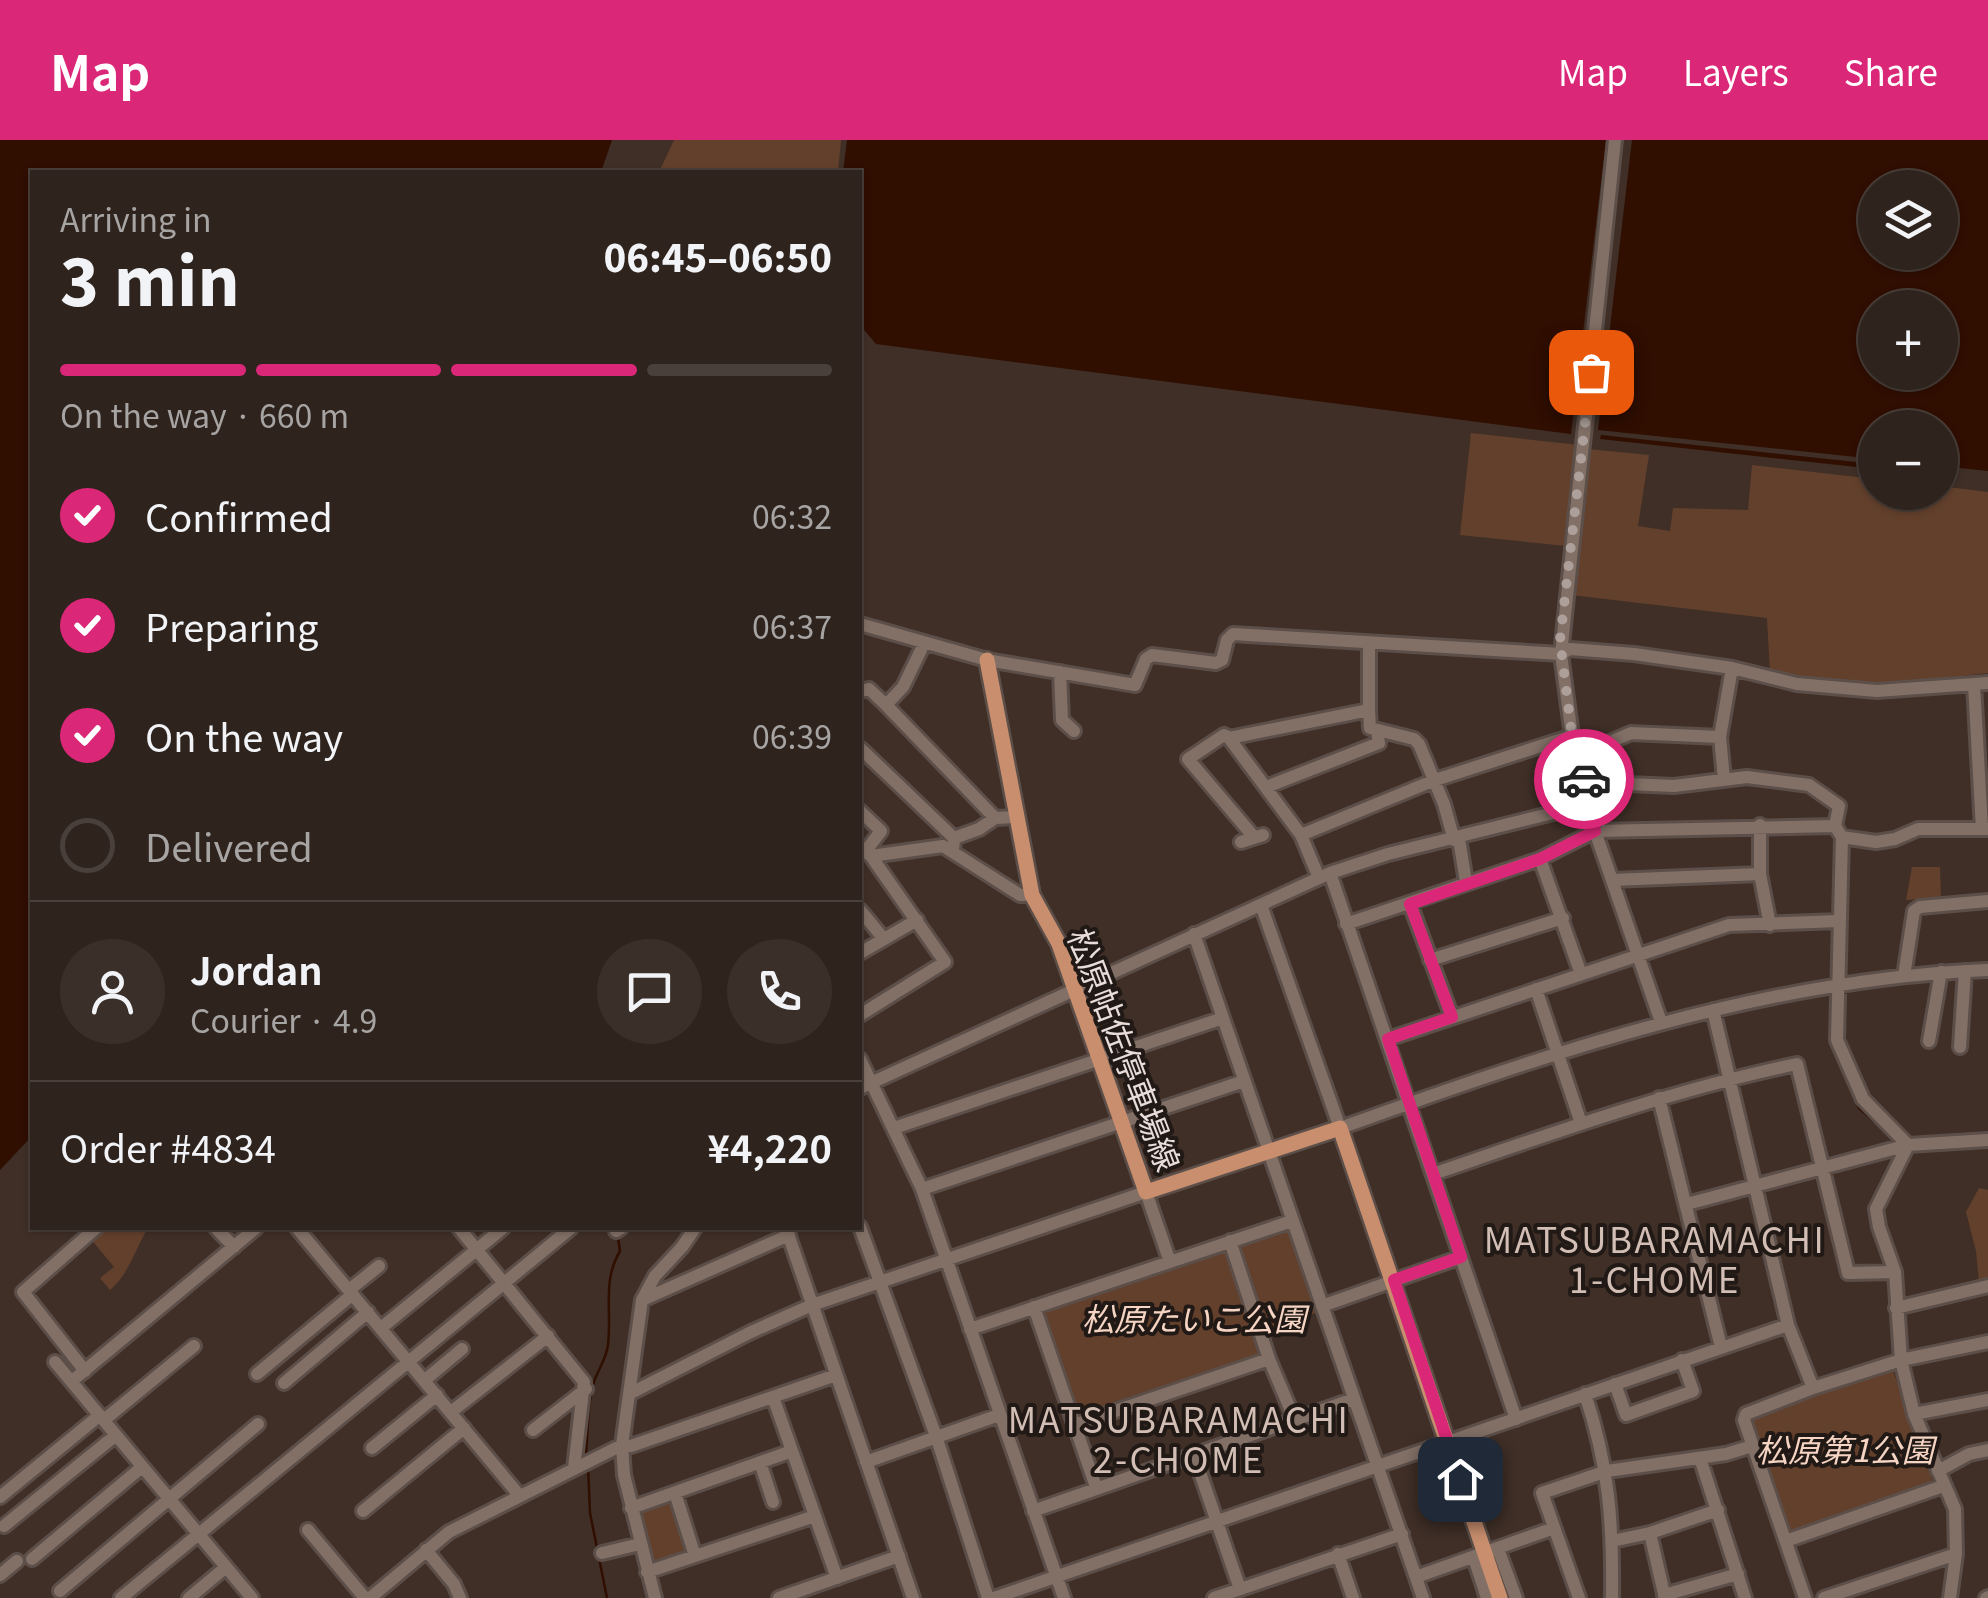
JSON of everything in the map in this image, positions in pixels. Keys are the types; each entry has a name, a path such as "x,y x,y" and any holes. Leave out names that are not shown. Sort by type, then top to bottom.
{"main road":[{"name":"松原帖佐停車場線","path":"987,660 1032,895 1059,944 1146,1192 1340,1128"},
{"path":"1340,1128 1500,1598"}],"street":[{"path":"1615,140 1561,654 1572,736 1595,831 1661,1022"},
{"path":"862,625 987,660 1135,685 1146,659 1152,655 1216,663 1222,660 1227,640 1233,634 1561,654 1570,649 1634,654 1732,668 1797,684 1876,692 1981,684 1985,829 1918,829 1894,840 1876,842 1838,831 1760,825 1595,831 1540,859 1346,924"},
{"path":"1369,643 1370,728 1414,739 1435,780 1457,840 1466,882"},
{"path":"886,705 902,687 921,650"},
{"path":"1724,779 1720,737 1732,668"},
{"path":"1060,672 1062,720 1074,731"},
{"path":"862,691 869,689 886,705 994,818"},
{"path":"1229,738 1369,710"},
{"path":"1266,788 1379,743 1378,731"},
{"path":"1578,756 1631,733 1720,737"},
{"path":"1253,838 1188,759 1224,735 1302,835 1346,924 1516,1418"},
{"path":"1302,835 1435,780 1572,736"},
{"path":"862,750 953,844 1020,895 1032,895"},
{"path":"1064,1598 922,1189 894,1128 866,1085 1324,875 1388,854 1457,840 1628,784 1674,786 1747,777 1809,785 1839,806 1837,1040 1864,1099 1908,1146"},
{"path":"862,813 881,831 866,852"},
{"path":"866,852 953,844 994,818 1017,817"},
{"path":"1760,825 1760,874 1770,924"},
{"path":"862,1014 945,962 866,852"},
{"path":"1540,859 1582,974"},
{"path":"1612,880 1760,874"},
{"path":"1904,976 1914,912 1920,907 1988,901"},
{"path":"1410,904 1452,1017"},
{"path":"1262,905 1340,1128 1661,1022 1836,986 1988,970"},
{"path":"862,912 884,938"},
{"path":"1430,960 1563,918"},
{"path":"862,952 917,920"},
{"path":"1388,1039 1729,926 1839,921"},
{"path":"1194,934 1424,1598"},
{"path":"1960,1047 1965,971"},
{"path":"1930,1041 1941,972"},
{"path":"1536,989 1581,1124"},
{"path":"1713,1010 1788,1325 1813,1388"},
{"path":"894,1128 1223,1018"},
{"path":"1433,1174 1659,1098 1797,1064 1848,1273 1895,1272"},
{"path":"922,1189 1244,1081"},
{"path":"1659,1098 1721,1347"},
{"path":"1687,1204 1908,1146 1988,1140"},
{"path":"1908,1146 1876,1209 1895,1272 1900,1360 1914,1414 1954,1508 1956,1554 1950,1598"},
{"path":"631,1394 750,1332 812,1305 1146,1192 1170,1262"},
{"path":"970,1330 1292,1221"},
{"path":"85,1371 23,1292 94,1230"},
{"path":"218,1230 234,1246"},
{"path":"72,1382 254,1230"},
{"path":"461,1230 584,1382 574,1468"},
{"path":"382,1328 500,1230"},
{"path":"121,1598 569,1230"},
{"path":"654,1598 631,1508 622,1445 642,1300 655,1276 692,1230"},
{"path":"861,1230 990,1598 1788,1325"},
{"path":"306,1231 351,1292 519,1495"},
{"path":"642,1300 787,1231 914,1598"},
{"path":"1230,1241 1269,1359 1294,1418"},
{"path":"1322,1306 1461,1257"},
{"path":"257,1374 379,1266"},
{"path":"1896,1308 1988,1286"},
{"path":"1034,1307 1096,1488"},
{"path":"284,1383 368,1312"},
{"path":"452,1412 548,1336"},
{"path":"1805,1598 1744,1420 1750,1410 1900,1360 1988,1342"},
{"path":"0,1497 194,1346"},
{"path":"425,1380 462,1349"},
{"path":"1074,1425 1269,1359"},
{"path":"1615,1384 1626,1415 1693,1391 1682,1360"},
{"path":"56,1362 252,1598"},
{"path":"308,1530 367,1598 449,1532 622,1445 631,1446 836,1375"},
{"path":"533,1430 586,1388"},
{"path":"1585,1394 1607,1471 1612,1598"},
{"path":"372,1448 438,1395"},
{"path":"774,1398 836,1578"},
{"path":"1033,1511 1354,1399"},
{"path":"1914,1414 1988,1400"},
{"path":"866,1462 1000,1415"},
{"path":"60,1591 258,1424"},
{"path":"363,1511 464,1428"},
{"path":"4,1526 116,1434"},
{"path":"1579,1598 1542,1493 1607,1471 1752,1446"},
{"path":"1938,1471 1969,1454 1988,1450"},
{"path":"631,1508 792,1451"},
{"path":"1194,1455 1240,1589"},
{"path":"1700,1458 1746,1598"},
{"path":"760,1462 773,1502"},
{"path":"32,1559 142,1466"},
{"path":"1786,1541 1943,1486"},
{"path":"674,1493 696,1556"},
{"path":"1612,1541 1718,1510"},
{"path":"648,1572 815,1516"},
{"path":"1416,1577 1486,1556 1554,1528"},
{"path":"1650,1533 1664,1597 1738,1574"},
{"path":"1214,1598 1402,1534"},
{"path":"602,1552 640,1544"},
{"path":"426,1550 454,1584 460,1598"},
{"path":"1338,1554 1353,1598"},
{"path":"1824,1598 1956,1554"},
{"path":"779,1598 899,1556"},
{"path":"1486,1556 1487,1598"},
{"path":"1486,1556 1516,1598"},
{"path":"0,1575 17,1561"},
{"path":"189,1598 226,1567"}],"green space":[{"path":"674,140 841,140 838,170 660,170"},
{"path":"1471,433 1579,445 1566,546 1460,535"},
{"path":"1588,449 1649,455 1638,526 1670,531 1673,508 1748,510 1752,465 1858,477 1858,510 1958,510 1958,488 1988,492 1988,673 1887,684 1770,674 1767,618 1571,595"},
{"path":"1912,867 1940,867 1941,898 1906,900"},
{"path":"1979,1188 1988,1190 1988,1281 1979,1283 1966,1212"},
{"path":"1290,1226 1321,1311 1265,1331 1235,1245"},
{"path":"100,1230 147,1230 127,1269 110,1290 100,1278 114,1267 90,1238"},
{"name":"松原たいこ公園","path":"1221,1249 1230,1250 1264,1349 1256,1355 1078,1414 1041,1310"},
{"name":"松原第1公園","path":"1892,1368 1934,1485 1791,1534 1749,1421 1753,1415"},
{"path":"667,1498 673,1501 691,1551 649,1567 636,1510"}],"shaded area":[{"path":"0,140 612,140 602,170 30,170 30,1138 0,1170"},
{"path":"847,140 1606,140 1571,434 876,344 862,327 862,170 843,170"},
{"path":"1632,140 1988,140 1988,471 1958,468 1958,410 1858,410 1858,457 1598,430"},
{"path":"1601,435 1858,462 1858,467 1600,439"}],"waterway":[{"path":"1833,913 1836,838"},
{"path":"1832,973 1833,931"},
{"path":"1831,999 1831,1029"},
{"path":"1833,1047 1840,1063"},
{"path":"1851,1088 1859,1108 1893,1138"},
{"path":"1871,1212 1873,1228"},
{"path":"607,1230 612,1233"},
{"path":"586,1454 592,1390 608,1345 609,1285 620,1251 618,1238"},
{"path":"1889,1278 1893,1334"},
{"path":"588,1466 590,1513 607,1598"}],"way so far":[{"path":"1584,779 1572,736 1560,640 1591,372"}],"district":[{"name":"MATSUBARAMACHI 1-CHOME","path":"1655,1257"},
{"name":"MATSUBARAMACHI 2-CHOME","path":"1179,1437"}],"route":[{"path":"1460,1479 1394,1280 1461,1257 1388,1039 1452,1017 1410,904 1540,859 1595,831 1584,779"}]}
